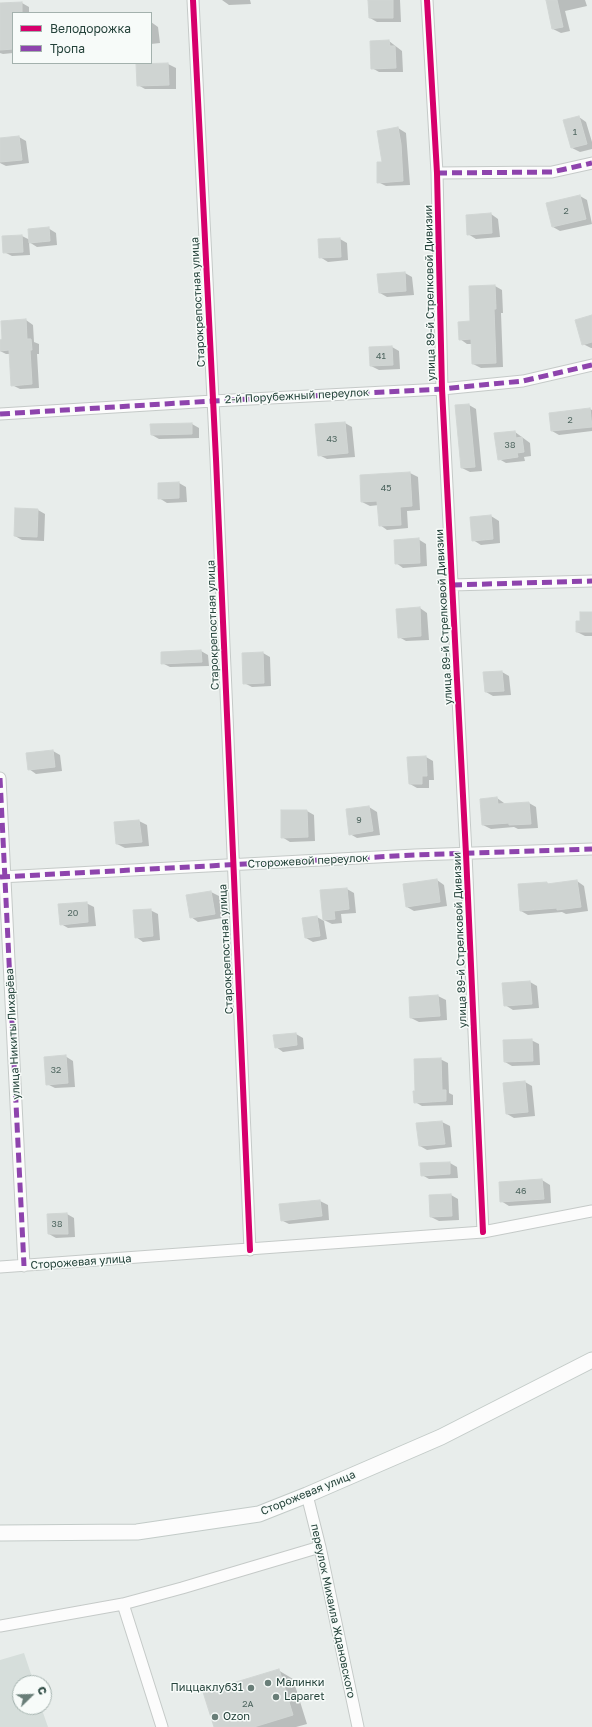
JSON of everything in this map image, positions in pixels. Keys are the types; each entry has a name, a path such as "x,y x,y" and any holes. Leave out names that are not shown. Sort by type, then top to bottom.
{"main road":[{"name":"Сторожевая улица","path":"0,1533 137,1532 259,1514 307,1495 441,1437 592,1360"}],"street":[{"name":"Старокрепостная улица","path":"193,0 213,401 250,1250"},
{"name":"улица 89-й Стрелковой Дивизии","path":"427,0 437,173 442,389 466,854 483,1232"},
{"path":"437,173 552,172 592,163"},
{"name":"2-й Порубежный переулок","path":"0,414 442,389 524,381 592,365"},
{"path":"452,585 592,581"},
{"name":"улица Никиты Лихарёва","path":"0,778 3,877 24,1266"},
{"name":"Сторожевой переулок","path":"3,877 233,864 592,849"},
{"name":"Сторожевая улица","path":"0,1267 483,1232 592,1211"},
{"name":"переулок Михаила Ждановского","path":"307,1495 320,1547 358,1727"},
{"path":"0,1626 123,1604 320,1547"},
{"path":"123,1604 162,1727"}],"shaded area":[{"path":"24,1653 31,1675 12,1675 12,1715 44,1715 48,1727 0,1727 0,1660"}],"building":[{"path":"368,0 393,0 393,18 369,18"},
{"path":"546,0 557,0 563,27 552,29"},
{"path":"22,2 22,12 12,12 12,49 0,50 0,3"},
{"path":"389,40 390,46 395,46 396,68 371,69 370,41"},
{"path":"168,63 169,85 137,86 136,64"},
{"path":"579,116 587,144 571,148 563,120"},
{"path":"398,127 401,144 403,181 377,183 377,162 382,162 377,131"},
{"path":"19,136 22,160 0,162 0,138"},
{"path":"580,195 586,219 552,227 546,203"},
{"path":"491,213 492,233 467,235 466,215"},
{"path":"49,227 50,241 29,243 28,229"},
{"path":"22,235 23,252 3,253 2,236"},
{"path":"340,238 341,257 319,258 318,239"},
{"path":"405,272 406,291 379,293 377,274"},
{"path":"495,285 496,309 494,309 496,363 472,364 471,339 459,340 458,322 470,321 469,286"},
{"path":"592,315 592,342 582,345 575,320"},
{"path":"26,319 27,339 31,339 32,350 30,350 32,384 11,386 9,350 0,351 0,340 2,339 1,321"},
{"path":"392,346 393,365 370,366 369,347"},
{"path":"469,404 475,467 461,468 455,405"},
{"path":"590,408 592,427 551,431 549,413"},
{"path":"345,422 348,453 318,456 315,424"},
{"path":"192,423 192,434 151,435 150,424"},
{"path":"515,431 516,438 522,437 524,452 517,453 518,457 498,460 494,433"},
{"path":"410,472 412,506 400,507 401,525 379,526 377,501 361,502 360,475"},
{"path":"179,482 179,498 158,499 158,483"},
{"path":"15,508 38,509 37,537 14,536"},
{"path":"491,515 493,539 472,541 470,517"},
{"path":"419,538 420,563 395,564 394,540"},
{"path":"420,607 421,636 398,638 396,609"},
{"path":"580,612 592,612 592,632 576,632 576,621 580,621"},
{"path":"201,650 202,662 161,664 161,652"},
{"path":"263,652 264,683 243,684 242,653"},
{"path":"502,671 504,691 485,692 483,672"},
{"path":"53,750 55,767 28,770 26,753"},
{"path":"426,756 427,776 422,776 422,784 409,784 407,757"},
{"path":"497,797 498,804 529,802 531,824 509,825 509,823 482,825 480,799"},
{"path":"369,806 373,831 349,835 346,809"},
{"path":"281,810 307,810 308,837 281,838"},
{"path":"139,820 142,842 116,844 114,822"},
{"path":"437,879 440,902 406,907 403,884"},
{"path":"577,880 581,907 557,910 557,908 520,911 518,884 547,882 547,884"},
{"path":"347,888 349,909 334,911 335,919 323,920 320,890"},
{"path":"211,891 215,914 190,918 186,895"},
{"path":"87,902 88,922 60,925 58,904"},
{"path":"151,909 153,936 135,938 133,910"},
{"path":"317,916 320,936 305,938 302,918"},
{"path":"530,981 532,1004 504,1006 502,983"},
{"path":"438,995 440,1016 410,1018 409,997"},
{"path":"296,1033 297,1045 275,1048 273,1035"},
{"path":"532,1039 533,1061 504,1062 503,1040"},
{"path":"66,1055 68,1083 46,1085 44,1057"},
{"path":"441,1058 442,1090 446,1090 446,1101 414,1103 414,1059"},
{"path":"525,1081 528,1112 506,1114 503,1083"},
{"path":"442,1121 445,1144 419,1146 416,1123"},
{"path":"450,1162 450,1174 421,1176 420,1163"},
{"path":"542,1179 544,1199 500,1202 499,1182"},
{"path":"451,1194 452,1216 430,1217 429,1195"},
{"path":"320,1200 322,1216 281,1221 279,1204"},
{"path":"67,1213 68,1234 48,1234 47,1214"},
{"path":"279,1669 293,1715 254,1727 214,1727 203,1692"}],"marked path":[{"path":"437,173 552,172 592,163"},
{"path":"0,414 442,389 523,381 592,365"},
{"path":"452,585 592,581"},
{"path":"0,778 24,1266"},
{"path":"0,877 415,855 592,849"}],"cycle path":[{"path":"193,0 216,459 250,1250"},
{"path":"427,0 437,173 442,389 466,854 483,1232"}],"place":[{"name":"Малинки","path":"268,1683"},
{"name":"Пиццаклуб31","path":"251,1688"},
{"name":"Laparet","path":"276,1697"},
{"name":"Ozon","path":"215,1717"}]}
